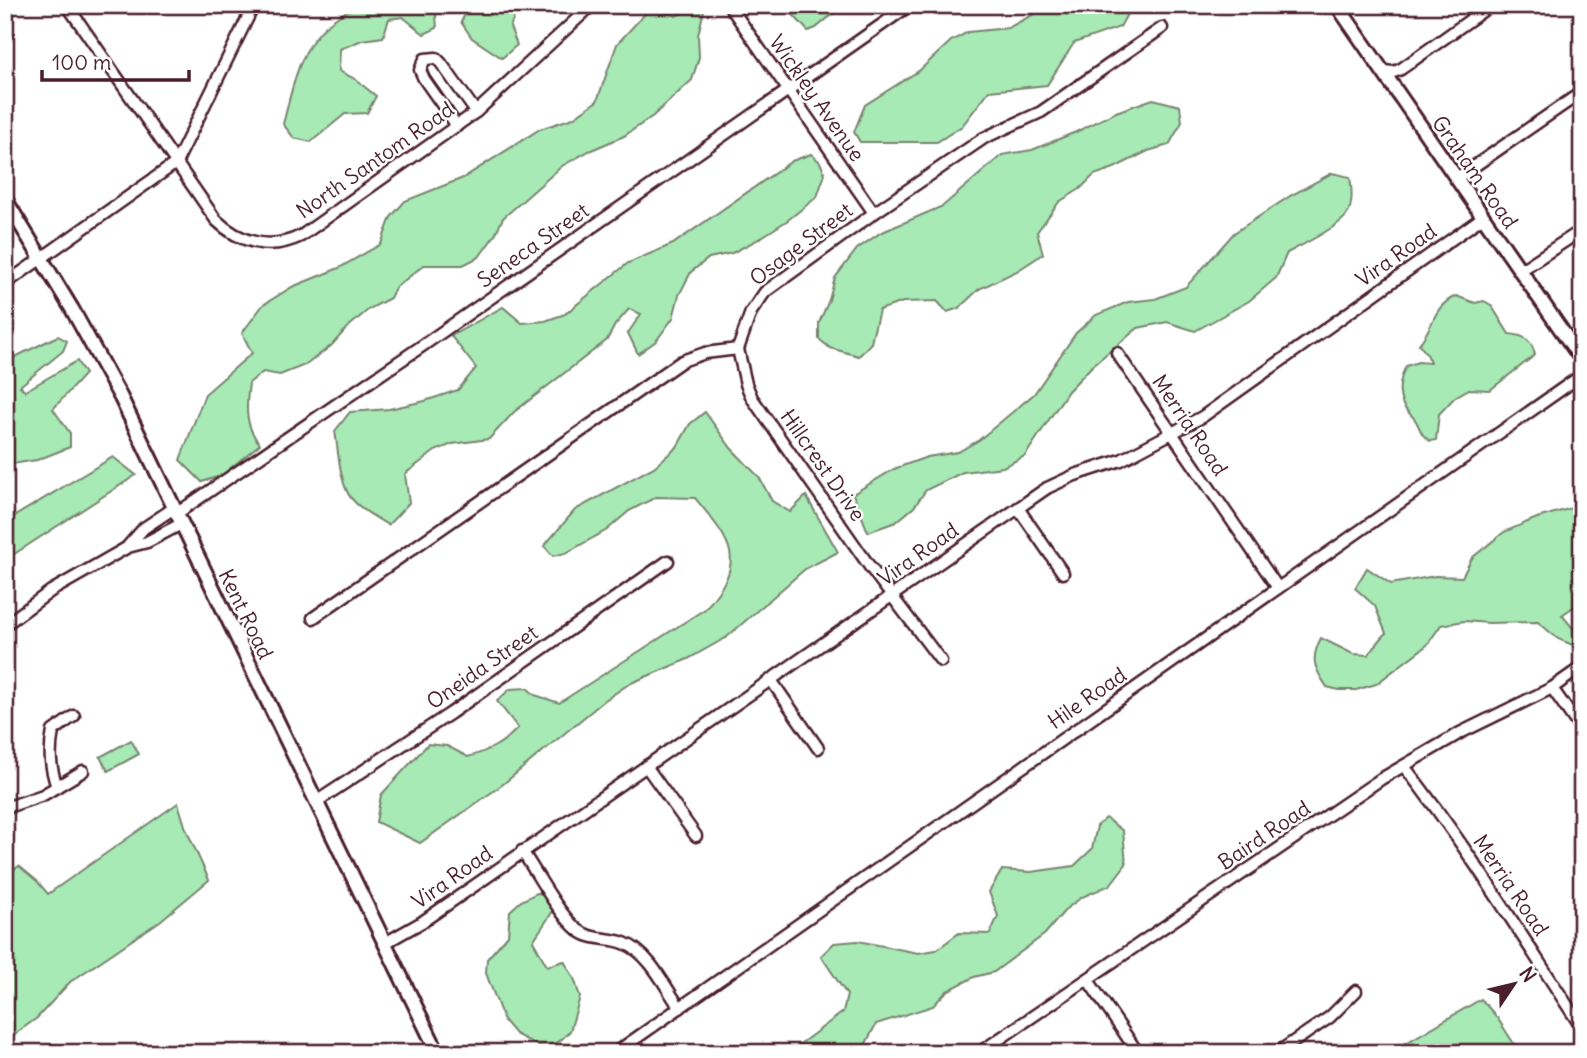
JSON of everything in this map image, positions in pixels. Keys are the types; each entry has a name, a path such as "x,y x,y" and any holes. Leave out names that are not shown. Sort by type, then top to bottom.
{"main road":[{"name":"Graham Road","path":"1337,5 1582,360"},
{"name":"Kent Road","path":"5,199 107,371 438,1053"}],"street":[{"name":"North Santom Road","path":"67,5 216,220 245,240 278,244 301,236 476,112 592,5"},
{"path":"5,284 176,163 254,5"},
{"name":"Wickley Avenue","path":"729,5 874,213"},
{"name":"Seneca Street","path":"177,515 910,5"},
{"path":"1382,71 1401,69 1491,5"},
{"name":"Osage Street","path":"738,349 751,312 765,292 984,138 1041,112 1162,29"},
{"path":"457,126 424,79 420,70 425,59 436,58 441,63 476,112"},
{"path":"1457,178 1582,92"},
{"name":"Vira Road","path":"385,943 422,922 1018,508 1061,481 1121,460 1202,417 1483,217"},
{"path":"1521,270 1582,230"},
{"path":"313,618 682,360 705,353 738,349"},
{"name":"Hillcrest Drive","path":"738,349 743,375 752,398 941,661"},
{"name":"Merria Road","path":"1117,354 1174,433 1278,588"},
{"name":"Hile Road","path":"615,1053 1582,375"},
{"path":"1018,508 1062,573"},
{"path":"128,547 144,528 177,515"},
{"path":"5,625 41,598 128,547 147,542 177,515"},
{"name":"Oneida Street","path":"316,802 451,713 668,561"},
{"name":"Baird Road","path":"979,1053 1381,779 1460,733 1552,688 1582,667"},
{"path":"771,680 818,748"},
{"path":"1552,688 1582,731"},
{"path":"57,787 50,766 49,752 53,731 74,716"},
{"path":"646,766 696,836"},
{"name":"Merria Road","path":"1404,766 1428,796 1501,902 1582,1028"},
{"path":"5,808 43,795 83,771"},
{"path":"522,852 571,924 587,935 617,941 635,949 680,1008"},
{"path":"1088,979 1138,1053"},
{"path":"1278,1053 1330,1017 1356,991"}],"green space":[{"path":"355,5 441,5 436,15 437,28 424,34 403,17 389,19 383,37 362,40 340,49 339,71 355,79 376,96 367,113 345,114 311,142 294,138 283,124 303,58 309,46 331,21"},
{"path":"470,5 519,5 510,27 517,45 502,58 472,38 461,22"},
{"path":"784,5 841,7 816,28 808,31"},
{"path":"1046,5 1132,5 1120,27 1074,43 1047,85 989,91 962,126 937,142 860,142 854,132 865,105 920,70 951,41 968,32 1008,28"},
{"path":"652,6 676,16 697,6 704,10 698,35 699,57 692,80 653,116 624,136 562,166 503,218 479,257 463,265 424,265 395,288 390,298 369,309 332,345 307,364 280,375 263,372 249,383 249,423 260,444 222,475 202,482 180,460 205,394 252,353 242,333 263,305 292,287 339,268 381,244 391,217 405,201 463,178 540,129 573,118 597,101 617,44"},
{"path":"1153,99 1180,106 1182,122 1169,145 1148,151 1094,175 1080,189 1059,202 1037,232 1043,254 1017,271 979,289 959,308 947,312 937,301 903,302 879,310 871,343 859,356 830,348 819,339 819,323 835,278 857,249 880,233 943,206 1002,155 1032,150 1116,112"},
{"path":"811,154 820,162 825,174 817,197 757,240 732,253 709,258 691,272 679,295 673,318 656,341 638,354 628,333 641,314 629,309 615,325 607,340 514,412 489,439 452,444 435,451 405,474 409,503 388,525 351,498 342,476 335,431 350,412 389,409 458,390 476,368 451,336 503,307 522,323 545,321 565,314 628,263 673,244 792,161"},
{"path":"1332,173 1350,177 1352,192 1349,212 1327,231 1287,253 1276,278 1249,301 1195,331 1167,322 1138,328 1093,365 1068,391 1025,456 1003,467 963,472 926,490 914,507 896,522 868,532 853,494 894,469 927,457 958,452 979,440 1034,394 1076,333 1096,315 1128,302 1155,299 1186,287 1234,233 1290,196"},
{"path":"1456,296 1475,303 1484,301 1491,305 1509,334 1526,339 1535,355 1490,390 1469,389 1455,397 1439,414 1436,440 1430,441 1403,405 1400,395 1401,380 1406,366 1418,362 1430,363 1419,344 1442,305"},
{"path":"58,336 67,341 63,351 20,386 25,391 77,361 85,374 53,409 70,433 70,447 37,460 5,465 5,359 9,360"},
{"path":"705,412 731,448 759,477 772,501 790,512 806,496 838,552 805,569 727,637 688,659 629,684 605,700 502,785 420,843 376,822 381,795 428,744 447,746 468,757 495,746 512,734 518,728 497,701 510,689 527,688 535,695 559,703 705,609 727,577 730,552 718,527 695,498 656,497 629,511 607,530 566,553 553,556 544,546 575,510 654,467 677,447 690,424"},
{"path":"113,457 136,475 5,560 5,522"},
{"path":"1582,505 1582,601 1562,615 1577,633 1575,646 1558,639 1538,622 1464,621 1441,625 1427,645 1376,684 1356,690 1327,687 1315,663 1315,652 1321,638 1353,654 1368,655 1386,633 1375,606 1355,588 1367,568 1391,584 1435,576 1462,577 1472,558 1504,532 1537,518"},
{"path":"131,740 139,754 108,771 100,757"},
{"path":"178,803 186,829 209,880 160,921 70,982 37,1018 5,1041 5,875 19,866 48,894"},
{"path":"1106,818 1123,831 1126,864 1110,885 1082,897 1066,909 1045,934 994,972 974,977 947,991 933,1006 876,1024 861,1053 788,1053 843,1012 847,995 821,956 834,943 858,941 918,953 936,950 959,933 990,934 998,916 989,892 1002,870 1031,872 1074,866 1092,849 1097,826"},
{"path":"537,893 546,894 555,908 533,941 547,966 564,961 574,978 580,997 570,1031 560,1041 544,1049 515,1034 504,1021 486,973 487,959 508,935 510,911 521,901"},
{"path":"1481,999 1496,1016 1520,1053 1389,1053"}]}
